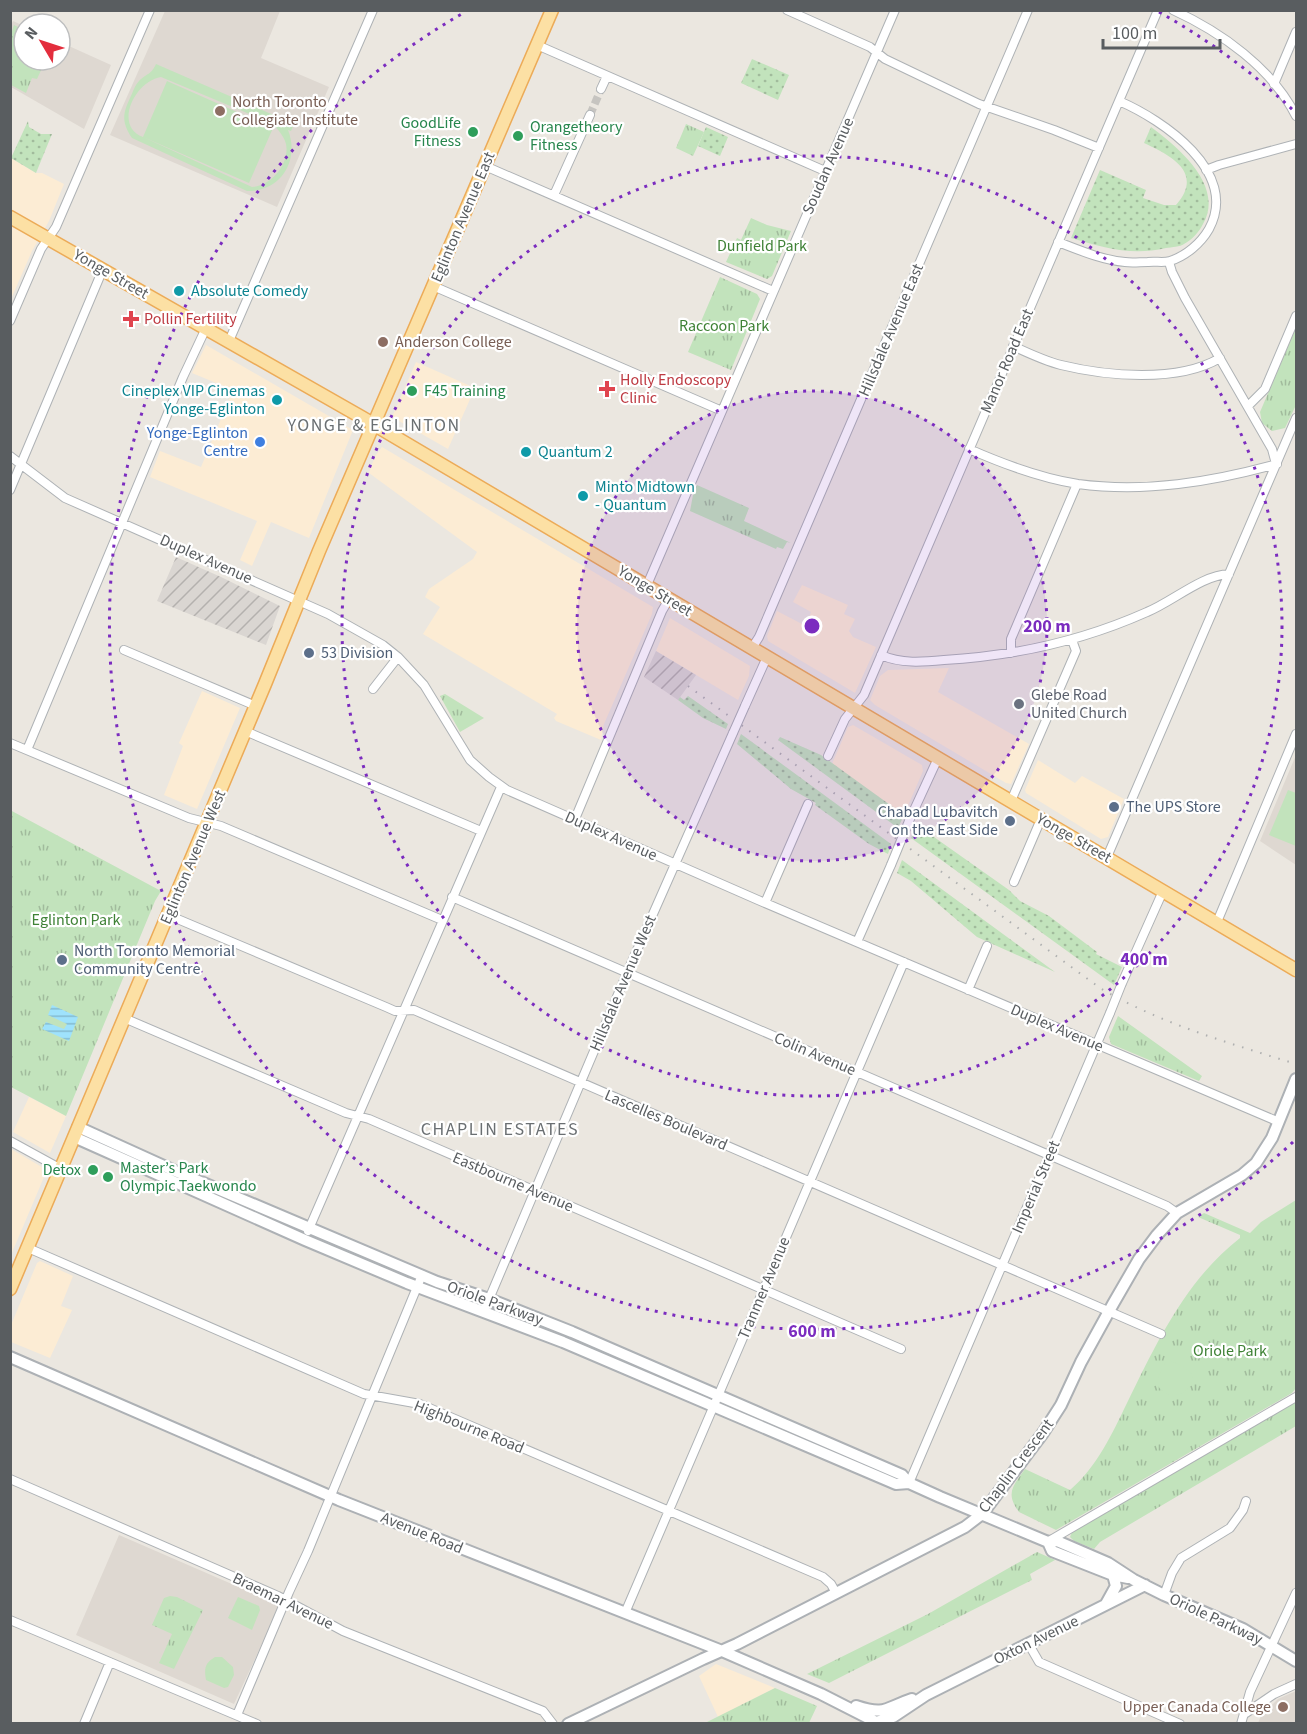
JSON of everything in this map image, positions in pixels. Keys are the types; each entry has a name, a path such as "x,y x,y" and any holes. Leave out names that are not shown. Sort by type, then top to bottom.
{"main road":[{"name":"Eglinton Avenue East","path":"374,425 552,10"},
{"name":"Yonge Street","path":"10,217 374,425 1296,970"},
{"name":"Eglinton Avenue West","path":"10,1289 374,425"}],"street":[{"path":"10,321 40,252 56,227 150,10"},
{"path":"229,341 373,10"},
{"path":"787,10 877,52 885,60 979,104 1099,148"},
{"name":"Soudan Avenue","path":"647,585 895,10"},
{"name":"Hillsdale Avenue East","path":"752,648 759,637 1028,10"},
{"name":"Manor Road East","path":"828,756 845,719 862,698 881,656 1158,10"},
{"path":"1173,10 1224,39 1274,84 1296,116"},
{"path":"1274,84 1296,32"},
{"path":"537,45 825,171"},
{"path":"601,89 607,76"},
{"path":"1058,242 1104,258 1125,262 1169,262 1194,247 1213,222 1215,195 1206,170 1191,150 1174,133 1149,116 1119,101"},
{"path":"554,195 590,115"},
{"path":"1206,170 1296,144"},
{"path":"485,166 773,291"},
{"path":"1169,262 1185,298 1272,449 1277,464"},
{"path":"10,490 103,269"},
{"path":"433,286 722,411"},
{"path":"1248,406 1265,389 1296,316"},
{"path":"27,750 206,328"},
{"path":"1013,346 1059,364 1093,371 1125,374 1157,375 1178,372 1197,368 1220,358"},
{"path":"1107,857 1296,418"},
{"path":"969,449 1028,471 1077,483 1131,488 1177,486 1277,464"},
{"name":"Duplex Avenue","path":"10,456 65,498 358,629 398,657 424,685 470,760 501,787 1097,1045 1281,1117"},
{"path":"1011,653 1011,639 1077,483"},
{"path":"881,656 910,662 966,659 1011,653 1072,640 1149,612 1214,576 1229,574"},
{"path":"575,819 617,716 669,599"},
{"path":"1011,801 1076,651 1072,640"},
{"path":"124,651 256,706"},
{"path":"373,689 398,657"},
{"name":"Hillsdale Avenue West","path":"484,1311 627,973 767,657"},
{"path":"245,731 481,831"},
{"path":"1217,922 1296,734"},
{"path":"10,743 189,818 208,822 442,920"},
{"path":"857,942 938,758"},
{"path":"305,1240 501,787"},
{"path":"765,903 808,804"},
{"path":"1014,882 1041,819"},
{"name":"Imperial Street","path":"909,1484 1163,891"},
{"name":"Colin Avenue","path":"452,897 1167,1206 1177,1214"},
{"name":"Lascelles Boulevard","path":"168,915 394,1011 414,1010 1161,1334"},
{"path":"968,990 987,946"},
{"name":"Tranmer Avenue","path":"625,1613 904,962"},
{"name":"Eastbourne Avenue","path":"124,1018 369,1119 901,1348"},
{"name":"Chaplin Crescent","path":"568,1724 722,1651 965,1527 982,1514 1043,1433 1061,1405 1108,1311 1139,1259 1177,1214 1249,1170 1266,1149 1296,1079"},
{"name":"Oriole Parkway","path":"76,1132 305,1240 417,1287 484,1311 896,1484 909,1484 1048,1542 1057,1541 1108,1563 1134,1580 1164,1595 1243,1629 1296,1661"},
{"path":"10,1141 61,1169"},
{"name":"Oriole Parkway","path":"103,1144 175,1171 422,1275 489,1299 718,1394 902,1475 909,1484"},
{"name":"Highbourne Road","path":"28,1248 364,1394 420,1404 823,1577 836,1593"},
{"path":"237,1715 308,1551 422,1275"},
{"name":"Avenue Road","path":"10,1357 330,1496 722,1651 885,1722"},
{"path":"1048,1542 1296,1397"},
{"name":"Braemar Avenue","path":"10,1479 285,1600 343,1631 543,1711 553,1724"},
{"path":"1164,1595 1172,1573 1181,1558 1230,1528 1243,1510 1246,1501"},
{"name":"Oriole Parkway","path":"1048,1542 1052,1551 1113,1575 1134,1580"},
{"path":"1104,1606 1114,1591 1116,1583 1113,1575"},
{"name":"Oxton Avenue","path":"866,1710 884,1711 926,1695 1145,1585"},
{"path":"1241,1724 1246,1713 1250,1692 1296,1593"},
{"path":"10,1620 257,1724"},
{"path":"1028,1643 1039,1662 1180,1724"},
{"path":"84,1724 110,1662"},
{"path":"1246,1713 1274,1694 1296,1684"},
{"name":"Oxton Avenue","path":"885,1722 926,1695"},
{"name":"Avenue Road","path":"836,1701 866,1710 885,1722"}],"shaded area":[{"name":"North Toronto Collegiate Institute","path":"165,11 280,11 261,58 329,87 277,207 110,135"},
{"path":"12,23 12,72 72,72 72,47 111,65 84,129 11,87 10,27"},
{"path":"11,158 36,173 42,173 64,184 49,221 32,251 11,299"},
{"name":"Yonge-Eglinton Centre","path":"206,345 353,430 309,538 271,522 252,566 240,560 257,521 150,477 160,451 201,467 233,390 192,373"},
{"path":"416,362 475,388 448,449 392,417"},
{"path":"382,447 653,607 604,724 601,740 556,721 554,718 557,714 423,634 440,607 425,597 429,589 473,559 477,552 369,473 375,456"},
{"path":"176,557 280,606 266,645 157,601"},
{"path":"802,585 848,605 844,614 855,619 849,631 853,637 876,647 855,693 768,641 767,636 777,611 804,625 807,624 811,612 793,602"},
{"path":"670,618 750,666 749,676 738,700 656,651"},
{"path":"656,651 696,675 678,700 644,677"},
{"path":"949,668 938,692 1029,744 1011,784 870,700 880,676 888,670"},
{"path":"202,691 240,708 197,809 164,795 183,746 179,743"},
{"path":"853,725 922,765 923,771 904,815 832,764 848,727"},
{"path":"1296,755 1296,865 1260,841"},
{"path":"1038,760 1075,783 1082,776 1124,799 1108,837 1101,839 1026,793 1025,790"},
{"path":"29,1097 66,1116 50,1153 13,1132"},
{"path":"11,1149 47,1170 11,1255"},
{"path":"40,1261 73,1276 61,1306 72,1310 50,1358 11,1342 11,1325 37,1263"},
{"path":"119,1535 280,1605 234,1704 76,1635"},
{"path":"716,1664 775,1688 718,1717 699,1676"},
{"name":"Upper Canada College","path":"1296,1691 1296,1723 1258,1723 1261,1716 1278,1699"}],"green space":[{"path":"12,31 12,72 40,72 37,79 32,78 26,93 11,85"},
{"path":"752,59 789,75 778,100 741,83"},
{"path":"156,64 294,124 291,131 288,130 291,152 285,172 269,186 247,191 132,138 124,119 126,109 138,83","holes":["161,77 273,124 284,138 285,159 278,173 266,183 252,187 134,131 130,124 131,104 143,87"]},
{"path":"167,81 273,128 249,183 143,137"},
{"path":"28,121 29,127 41,134 52,134 36,173 11,158"},
{"path":"686,124 704,132 693,156 676,148"},
{"path":"706,127 728,137 720,156 698,146"},
{"path":"1151,127 1185,156 1203,182 1208,196 1208,210 1195,236 1180,246 1141,251 1107,248 1071,238 1100,170 1146,190 1143,198 1164,205 1176,205 1184,194 1187,184 1186,175 1181,167 1165,154 1144,143"},
{"name":"Dunfield Park","path":"751,218 791,231 772,276 767,279 726,262 737,238 741,240"},
{"name":"Raccoon Park","path":"720,277 757,294 760,299 731,370 688,352"},
{"path":"1296,328 1296,405 1285,428 1272,431 1262,423 1260,412"},
{"path":"697,485 749,508 744,521 791,543 787,542 783,549 777,547 776,549 690,511"},
{"path":"445,694 484,718 460,732 440,696"},
{"path":"688,696 728,724 726,729 703,718 678,700 680,697 684,700"},
{"path":"741,734 891,844 888,854 869,844 815,805 816,803 791,789 737,744"},
{"path":"780,737 821,755 904,815 898,828 778,740"},
{"path":"1288,790 1296,793 1296,846 1269,835"},
{"name":"Eglinton Park","path":"10,810 161,891 66,1116 11,1087"},
{"path":"917,825 1009,890 1020,901 1049,916 1097,952 1096,954 1122,967 1114,985 911,838"},
{"path":"902,860 1055,972 977,937 911,881 897,873"},
{"path":"1118,1016 1202,1076 1199,1081 1111,1044 1109,1037"},
{"name":"Oriole Park","path":"1296,1200 1296,1388 1292,1393 1056,1530 1019,1512 1012,1500 1012,1490 1025,1469 1070,1490 1080,1481 1096,1461 1162,1335 1188,1293 1221,1255 1240,1238 1240,1235 1198,1217 1204,1213 1250,1233 1261,1222"},
{"path":"1169,1360 1188,1370 1192,1378 1188,1389 1177,1395 1170,1395 1158,1386 1158,1378 1166,1361"},
{"path":"1296,1402 1296,1426 1100,1542 1094,1549 1070,1537 1072,1532"},
{"path":"1037,1552 1055,1560 1030,1574 1032,1580 829,1683 807,1674 928,1614"},
{"path":"177,1597 203,1610 174,1669 159,1663 172,1634 152,1625 164,1598"},
{"path":"238,1597 259,1606 260,1610 252,1630 228,1618"},
{"path":"215,1657 222,1657 233,1667 234,1675 228,1687 224,1688 206,1680 206,1666"},
{"path":"775,1688 817,1706 809,1723 705,1723"}],"water":[{"path":"52,1005 78,1017 69,1041 42,1029 46,1022 64,1029 67,1024 48,1015"}],"tunnel":[{"path":"590,115 601,89"}],"railway":[{"path":"688,686 1100,988 1171,1022 1296,1064"}],"place":[{"name":"North Toronto Collegiate Institute","path":"220,111"},
{"name":"GoodLife Fitness","path":"473,132"},
{"name":"Orangetheory Fitness","path":"518,136"},
{"name":"Absolute Comedy","path":"179,291"},
{"name":"Pollin Fertility","path":"131,319"},
{"name":"Anderson College","path":"383,342"},
{"name":"Holly Endoscopy Clinic","path":"607,389"},
{"name":"F45 Training","path":"412,391"},
{"name":"Cineplex VIP Cinemas Yonge-Eglinton","path":"277,400"},
{"name":"Yonge-Eglinton Centre","path":"260,442"},
{"name":"Quantum 2","path":"526,452"},
{"name":"Minto Midtown - Quantum","path":"583,496"},
{"name":"53 Division","path":"309,653"},
{"name":"Glebe Road United Church","path":"1019,704"},
{"name":"The UPS Store","path":"1114,807"},
{"name":"Chabad Lubavitch on the East Side","path":"1010,821"},
{"name":"North Toronto Memorial Community Centre","path":"62,960"},
{"name":"Detox","path":"93,1170"},
{"name":"Master’s Park Olympic Taekwondo","path":"108,1177"},
{"name":"Upper Canada College","path":"1283,1707"}],"district":[{"name":"YONGE & EGLINTON","path":"374,425"},
{"name":"CHAPLIN ESTATES","path":"500,1129"}]}
